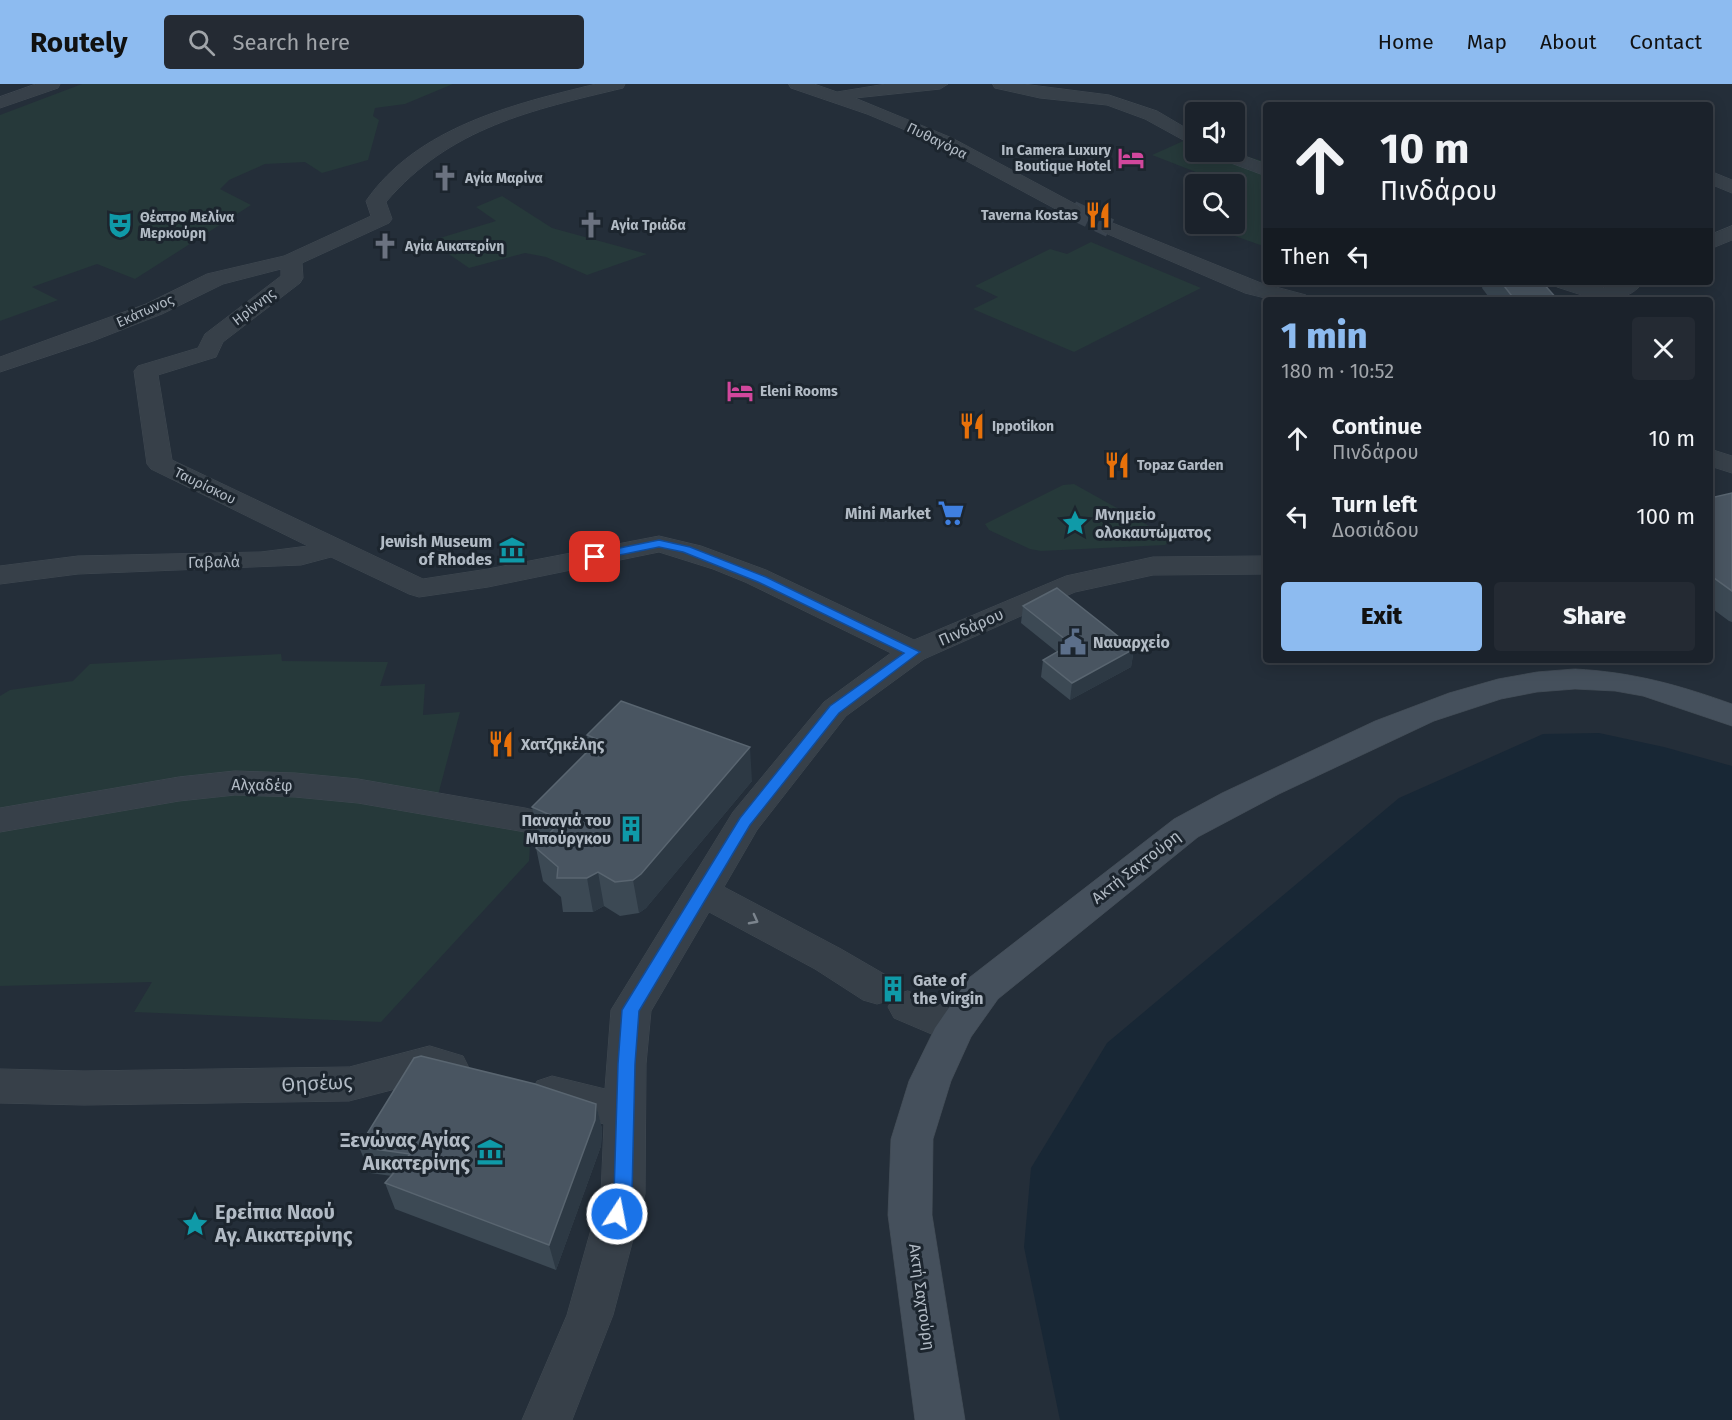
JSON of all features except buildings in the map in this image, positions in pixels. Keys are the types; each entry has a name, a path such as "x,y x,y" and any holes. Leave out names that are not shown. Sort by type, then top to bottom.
{"main road":[{"name":"Ακτή Σαχτούρη","path":"940,1420 909,1215 912,1139 930,1081 955,1028 984,988 1186,828 1230,803 1413,716 1509,688 1544,682 1584,680 1613,681 1649,687 1732,716"}],"street":[{"path":"0,103 52,84"},
{"name":"Πυθαγόρα","path":"797,84 835,97 947,143 1071,210"},
{"path":"835,97 865,91 940,84"},
{"path":"1001,84 1040,93 1109,100 1151,115 1185,135"},
{"name":"Εκάτωνος","path":"0,365 154,309 215,279 291,260 382,219 376,201 391,181 422,154 442,142 513,112 606,85"},
{"path":"1245,162 1263,169"},
{"path":"1713,178 1732,187"},
{"path":"1110,228 1253,288 1287,297"},
{"path":"1721,248 1732,232"},
{"name":"Ηρίννης","path":"146,371 208,352 213,339 292,278 291,260"},
{"path":"1560,285 1601,297"},
{"path":"1606,297 1627,285"},
{"name":"Ταυρίσκου","path":"146,371 160,464 334,548"},
{"path":"1713,458 1732,465"},
{"path":"334,548 419,588 488,578 659,544 686,549 762,579 913,652"},
{"name":"Γαβαλά","path":"0,575 78,565 301,557 334,548"},
{"name":"Πινδάρου","path":"547,1420 590,1316 623,1194 631,1010 745,822 835,710 913,652 1066,585 1153,566 1263,565"},
{"name":"Αλχαδέφ","path":"0,820 179,789 235,783 358,791 525,820"},
{"path":"702,892 828,959 892,998 955,1028"},
{"name":"Θησέως","path":"0,1086 84,1088 349,1084 430,1063 626,1112"}],"shaded area":[{"path":"82,84 453,84 405,104 375,108 373,116 379,120 368,160 322,173 305,162 265,164 229,180 220,189 251,205 135,279 97,264 32,287 58,300 0,321 0,115"},
{"path":"1185,140 1185,162 1245,162 1245,156 1263,161 1263,246 1229,234 1245,234 1245,174 1201,174 1152,155"},
{"path":"502,196 552,228 647,254 587,275 546,257 525,253 469,268 430,241 496,221 476,207"},
{"path":"1091,242 1201,288 1074,352 973,309 998,297 975,286 1050,249 1067,254"},
{"path":"1074,484 1167,536 1170,540 1165,545 1041,551 1030,549 989,530 985,524 1063,485"},
{"path":"281,654 282,661 388,662 380,686 425,684 423,715 460,712 437,799 532,813 529,861 381,1022 134,1012 152,982 0,986 0,696 10,690 73,681 90,664"}],"water":[{"path":"1599,733 1664,747 1732,766 1732,1420 1060,1420 1024,1247 1031,1168 1107,1043 1399,798 1543,734"}],"tunnel":[{"path":"1072,210 1110,228"}],"place":[{"name":"In Camera Luxury Boutique Hotel","path":"1131,158"},
{"name":"Αγία Μαρίνα","path":"445,178"},
{"name":"Taverna Kostas","path":"1098,215"},
{"name":"Θέατρο Μελίνα Μερκούρη","path":"120,225"},
{"name":"Αγία Τριάδα","path":"591,225"},
{"name":"Αγία Αικατερίνη","path":"385,246"},
{"name":"Eleni Rooms","path":"740,391"},
{"name":"Ippotikon","path":"972,426"},
{"name":"Topaz Garden","path":"1117,465"},
{"name":"Mini Market","path":"951,513"},
{"name":"Μνημείο ολοκαυτώματος","path":"1075,523"},
{"name":"Jewish Museum of Rhodes","path":"512,550"},
{"name":"Ναυαρχείο","path":"1073,642"},
{"name":"Χατζηκέλης","path":"501,744"},
{"name":"Παναγιά του Μπούργκου","path":"631,829"},
{"name":"Gate of the Virgin","path":"893,989"},
{"name":"Ξενώνας Αγίας Αικατερίνης","path":"490,1152"},
{"name":"Ερείπια Ναού Αγ. Αικατερίνης","path":"195,1224"}],"route":[{"path":"595,557 659,544 686,549 762,579 913,652 835,710 745,822 631,1010 626,1064 623,1194 617,1214"}]}
